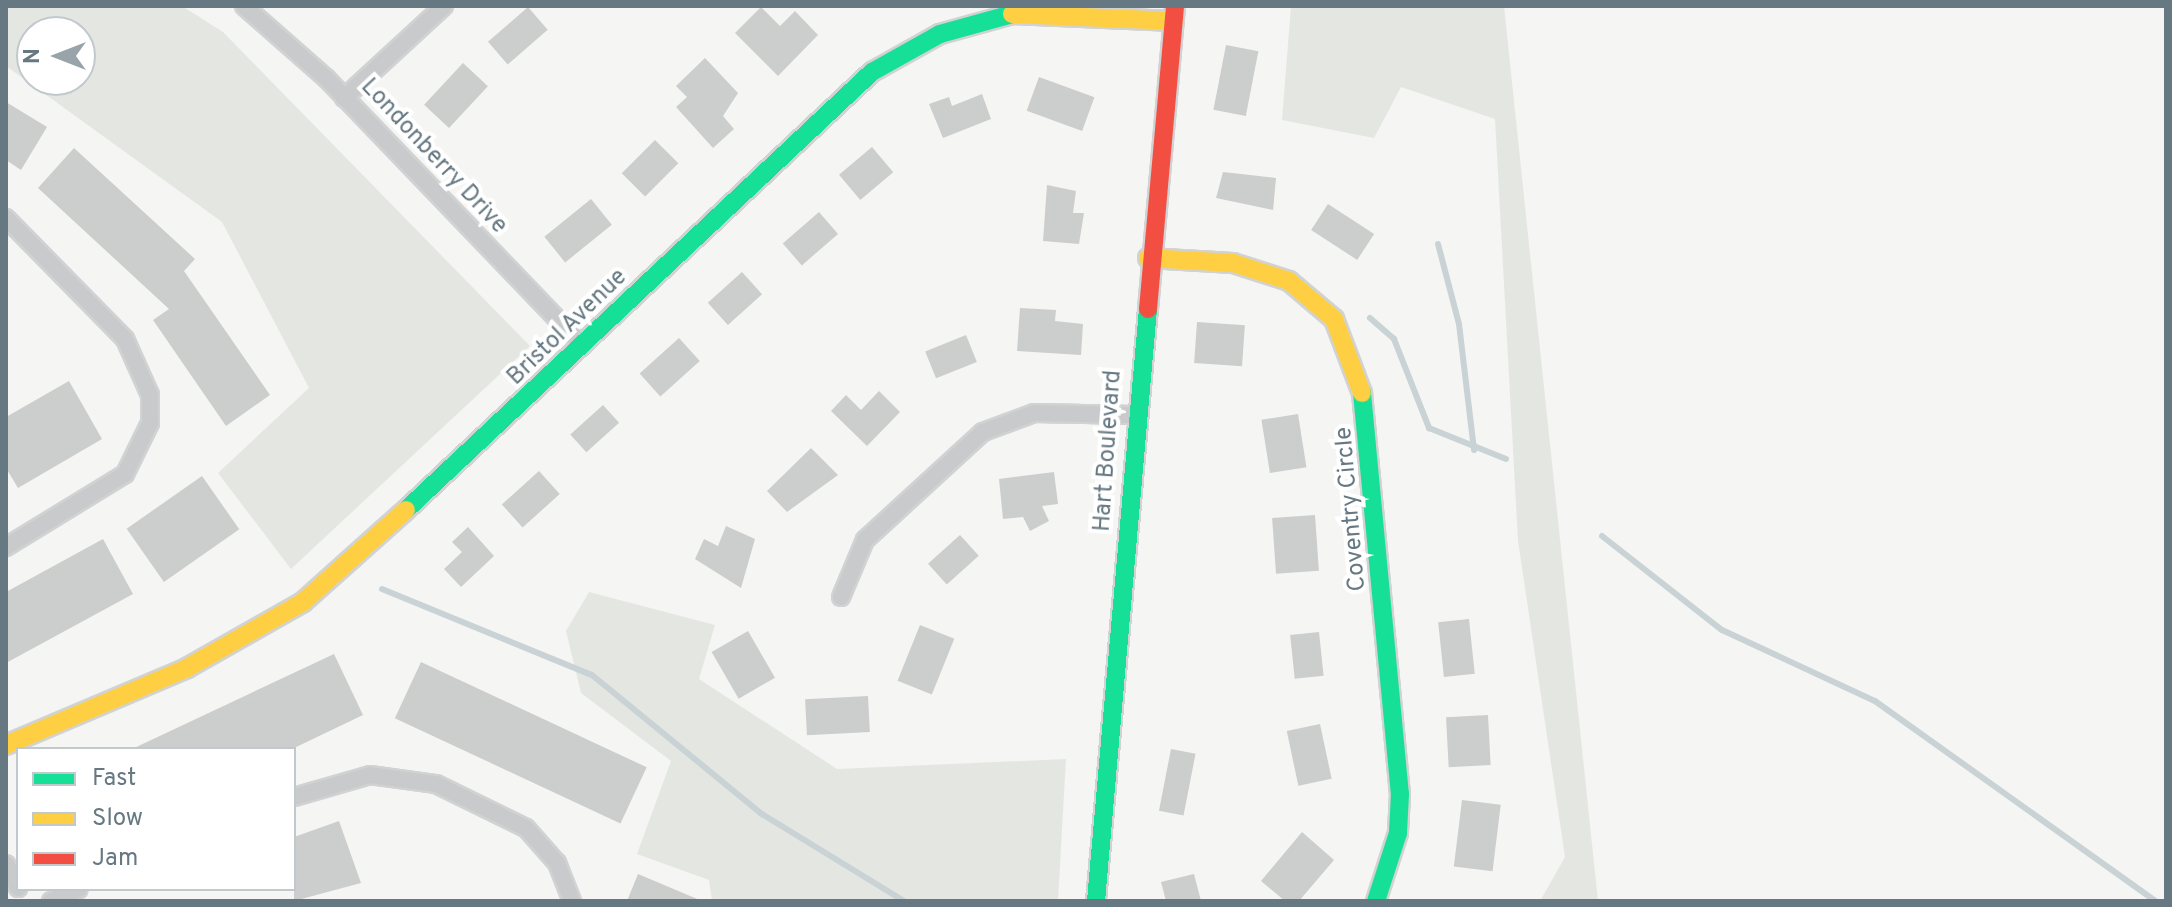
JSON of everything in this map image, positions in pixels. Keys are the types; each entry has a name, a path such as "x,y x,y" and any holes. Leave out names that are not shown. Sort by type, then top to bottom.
{"street":[{"name":"Londonberry Drive","path":"244,6 344,98 583,346"},
{"path":"344,98 444,6"},
{"name":"Bristol Avenue","path":"6,745 187,668 303,602 583,346 811,127 905,52 1013,14 1174,14"},
{"name":"Hart Boulevard","path":"1096,901 1148,258 1174,14"},
{"path":"6,218 125,339 150,395 150,423 125,474 6,547"},
{"name":"Coventry Circle","path":"1148,258 1261,269 1314,297 1349,343 1366,405 1399,780 1398,833 1376,901"},
{"path":"841,597 865,540 983,432 1034,413 1135,415"},
{"path":"296,796 370,775 436,784 526,828 557,863 572,901"},
{"path":"6,864 16,884"},
{"path":"51,901 74,891"}],"shaded area":[{"path":"6,6 182,6 223,32 530,346 291,569 218,473 309,388 222,222 48,96 96,96 96,16 16,16 16,73 6,66"},
{"path":"1291,6 1504,6 1598,901 1540,901 1565,857 1518,541 1495,119 1401,87 1374,138 1282,120"},
{"path":"589,592 715,625 699,679 837,769 1066,759 1058,901 712,901 709,880 637,854 671,761 581,693 566,631"}],"building":[{"path":"528,7 548,30 508,64 488,42"},
{"path":"761,7 780,26 795,11 818,35 778,76 735,33"},
{"path":"1226,45 1258,51 1246,116 1213,110"},
{"path":"705,58 738,93 723,116 734,129 713,148 676,107 687,97 676,86"},
{"path":"463,63 488,86 449,128 424,105"},
{"path":"1039,77 1094,97 1082,131 1027,111"},
{"path":"982,94 991,119 943,138 929,104 949,97 952,106"},
{"path":"6,102 47,127 21,170 6,160"},
{"path":"655,140 678,163 645,197 622,173"},
{"path":"872,147 893,172 860,200 839,175"},
{"path":"74,148 195,259 184,271 270,395 226,426 153,320 169,309 38,188"},
{"path":"1223,172 1276,178 1273,210 1216,198"},
{"path":"1047,185 1076,191 1073,213 1084,213 1079,244 1043,241"},
{"path":"591,199 612,225 565,262 544,237"},
{"path":"1328,204 1374,234 1357,260 1311,230"},
{"path":"819,212 838,234 802,265 783,243"},
{"path":"742,272 762,294 728,325 708,303"},
{"path":"1020,308 1056,310 1055,321 1083,324 1081,355 1017,351"},
{"path":"1197,322 1245,325 1242,366 1194,363"},
{"path":"966,335 977,362 936,378 925,351"},
{"path":"679,338 700,361 660,397 640,373"},
{"path":"69,381 102,439 18,488 6,468 6,417"},
{"path":"879,391 900,412 867,446 831,411 846,395 861,410"},
{"path":"603,405 619,423 586,452 570,434"},
{"path":"1298,414 1306,467 1270,473 1261,420"},
{"path":"811,448 838,475 787,512 767,491"},
{"path":"539,471 560,494 523,527 502,504"},
{"path":"1054,472 1058,504 1042,506 1049,521 1030,531 1023,517 1003,519 999,479"},
{"path":"202,476 239,529 164,582 127,529"},
{"path":"1315,515 1319,571 1276,574 1272,518"},
{"path":"726,526 755,539 741,588 695,559 704,539 718,546"},
{"path":"468,527 494,556 461,587 444,569 462,552 452,542"},
{"path":"960,535 979,556 947,585 928,564"},
{"path":"103,539 133,594 6,663 6,592"},
{"path":"1469,619 1475,674 1444,677 1438,622"},
{"path":"920,625 954,639 932,694 898,681"},
{"path":"748,631 775,678 739,699 712,652"},
{"path":"1319,632 1324,676 1295,679 1290,635"},
{"path":"334,654 363,715 296,747 136,747"},
{"path":"421,662 647,767 620,823 395,718"},
{"path":"868,696 870,732 807,735 805,699"},
{"path":"1488,715 1491,765 1449,767 1446,717"},
{"path":"1320,724 1332,779 1298,786 1287,731"},
{"path":"1171,749 1196,754 1184,816 1159,811"},
{"path":"1462,800 1501,805 1493,871 1454,867"},
{"path":"339,821 361,883 294,901 296,836"},
{"path":"1302,832 1334,860 1299,901 1285,901 1261,881"},
{"path":"638,874 702,901 627,901"},
{"path":"1194,874 1201,901 1166,901 1161,882"}],"waterway":[{"path":"1438,244 1459,324 1474,450"},
{"path":"1370,318 1394,339 1429,428 1506,459"},
{"path":"1602,536 1722,630 1875,701 2155,901"},
{"path":"382,589 592,675 762,814 904,901"}],"traffic: fast":[{"path":"406,510 872,72 940,34 1012,14"},
{"path":"1096,901 1148,309"},
{"path":"1362,393 1400,794 1398,833 1376,901"}],"traffic: slow":[{"path":"1012,14 1174,21"},
{"path":"1148,258 1233,263 1289,281 1334,319 1362,393"},
{"path":"6,745 187,668 303,602 406,510"}],"traffic: jam":[{"path":"1148,309 1175,7"}]}
